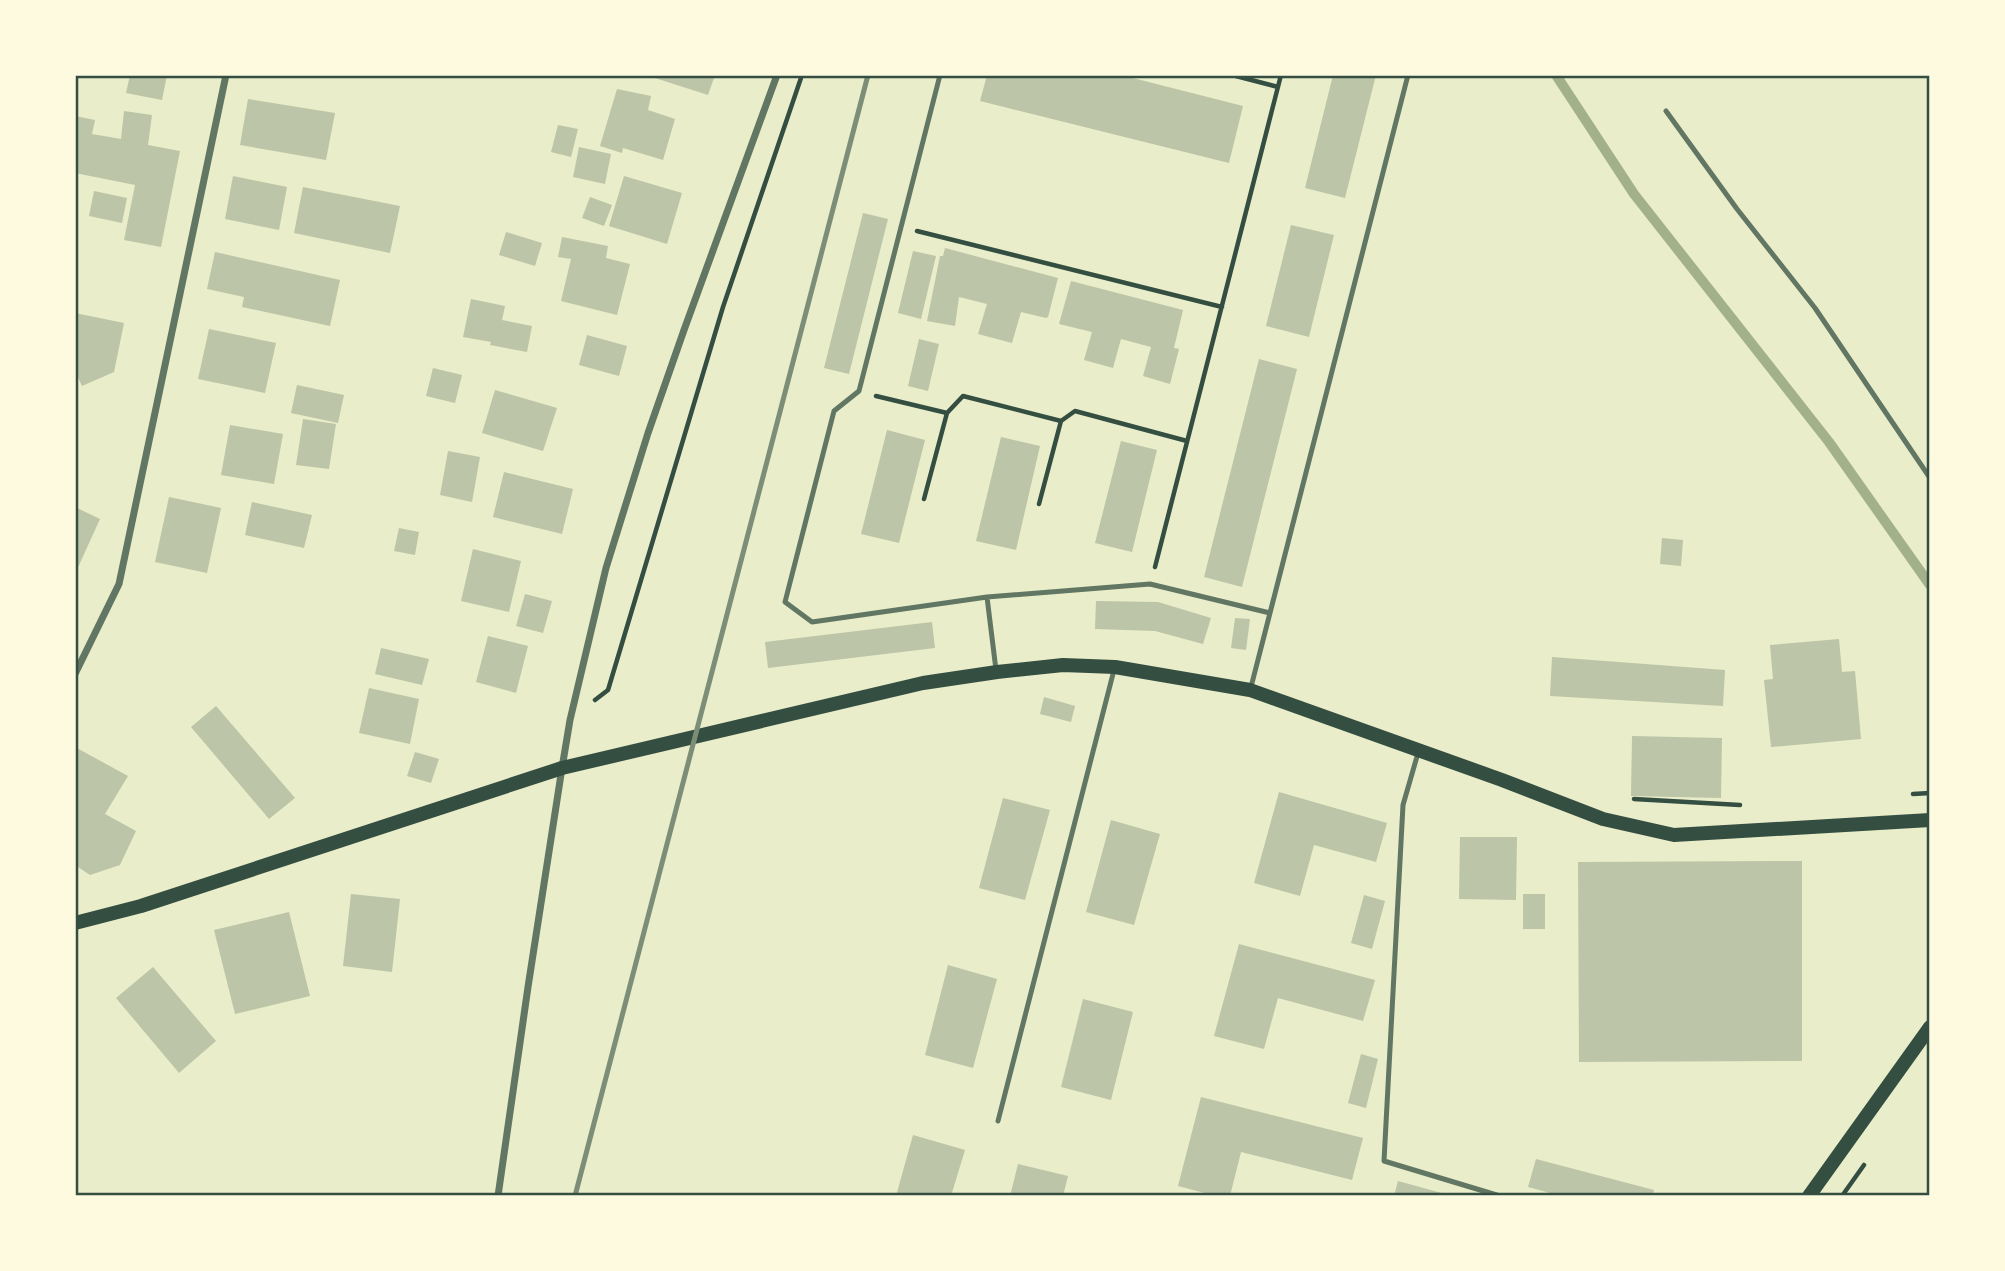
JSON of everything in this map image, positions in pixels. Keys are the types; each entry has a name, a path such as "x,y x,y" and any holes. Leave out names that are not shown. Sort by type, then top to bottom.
{"main road":[{"path":"75,923 142,906 562,768 923,683 996,671 1063,665 1115,667 1250,690 1502,779 1603,819 1674,835 1930,820"},
{"path":"1808,1196 1930,1027"}],"street":[{"path":"75,674 119,584 226,75"},
{"path":"498,1196 570,720 606,568 648,433 778,75"}],"lane":[{"path":"940,75 859,391 834,411 785,602 812,622 987,597 1150,584 1270,612"},
{"path":"1250,690 1408,75"},
{"path":"1666,111 1737,209 1815,308 1930,478"},
{"path":"987,597 996,671"},
{"path":"998,1121 1115,667"},
{"path":"1419,750 1403,805 1384,1161 1500,1196"}],"path":[{"path":"570,720 608,690 723,307 802,75"},
{"path":"1232,75 1278,87"},
{"path":"1150,584 1282,75"},
{"path":"901,227 1222,307"},
{"path":"859,391 947,413"},
{"path":"924,499 947,413 963,396 1061,421"},
{"path":"1039,503 1061,421 1075,411 1187,441"},
{"path":"1903,795 1930,793"},
{"path":"1624,797 1635,800 1742,805"}],"building":[{"path":"130,75 167,75 162,100 126,93"},
{"path":"656,75 715,75 708,95 655,78"},
{"path":"987,75 1121,75 1243,106 1229,163 980,101"},
{"path":"1333,75 1376,75 1345,198 1305,188"},
{"path":"617,89 651,96 648,110 675,119 663,160 623,148 622,153 600,146"},
{"path":"248,99 335,113 326,160 240,145"},
{"path":"124,111 152,115 148,145 180,151 161,247 124,240 135,185 75,173 75,116 95,120 92,134 121,139"},
{"path":"558,125 578,129 571,157 551,152"},
{"path":"579,147 611,154 605,184 573,177"},
{"path":"233,176 287,187 279,230 225,219"},
{"path":"624,176 682,193 667,244 609,226"},
{"path":"303,187 400,206 390,253 294,233"},
{"path":"94,191 127,198 122,223 89,216"},
{"path":"590,197 612,205 604,226 582,218"},
{"path":"863,213 888,219 849,374 824,368"},
{"path":"1291,225 1334,235 1309,337 1266,326"},
{"path":"506,232 542,243 535,266 499,255"},
{"path":"562,237 608,246 606,258 630,264 617,315 561,301 571,259 558,257"},
{"path":"945,248 1058,278 1048,317 1021,312 1012,343 978,334 987,304 959,297 955,326 927,321 940,256 943,256"},
{"path":"913,251 936,256 921,319 898,313"},
{"path":"215,252 340,280 330,326 242,307 244,297 207,289"},
{"path":"1071,281 1183,310 1174,348 1179,349 1170,384 1143,376 1151,347 1121,339 1113,368 1084,360 1092,332 1059,324"},
{"path":"471,299 505,306 502,320 532,326 527,352 463,337"},
{"path":"75,313 124,323 114,372 82,386 75,371"},
{"path":"209,329 276,343 265,393 198,379"},
{"path":"587,335 627,346 619,376 579,365"},
{"path":"919,339 939,344 928,391 908,386"},
{"path":"1259,359 1297,369 1242,587 1204,577"},
{"path":"433,368 462,375 455,403 426,396"},
{"path":"297,385 344,395 338,423 291,413"},
{"path":"495,390 557,408 543,451 482,433"},
{"path":"303,419 336,424 329,469 296,465"},
{"path":"230,425 283,434 274,484 221,475"},
{"path":"887,430 925,440 899,543 861,534"},
{"path":"1001,437 1040,446 1016,550 976,541"},
{"path":"1121,441 1157,450 1132,552 1095,543"},
{"path":"448,451 480,457 472,502 440,495"},
{"path":"504,472 573,489 562,534 493,517"},
{"path":"169,497 221,508 207,573 155,562"},
{"path":"252,502 312,515 304,548 245,535"},
{"path":"75,507 100,519 75,574"},
{"path":"399,528 419,532 415,555 394,551"},
{"path":"1662,538 1683,540 1681,566 1660,564"},
{"path":"473,549 521,561 509,612 461,601"},
{"path":"525,594 552,601 543,633 516,626"},
{"path":"1096,601 1158,602 1211,618 1203,644 1155,631 1095,629"},
{"path":"1235,618 1250,619 1246,650 1231,648"},
{"path":"932,622 935,648 768,668 765,642"},
{"path":"488,636 528,646 516,693 476,682"},
{"path":"1839,639 1842,672 1855,671 1861,739 1771,747 1764,680 1773,679 1770,645"},
{"path":"381,648 429,659 422,685 375,674"},
{"path":"1552,657 1725,670 1723,706 1550,696"},
{"path":"369,688 419,699 410,744 359,733"},
{"path":"1044,697 1075,706 1071,722 1040,714"},
{"path":"216,706 295,798 269,819 191,727"},
{"path":"1632,736 1722,738 1721,798 1631,796"},
{"path":"75,747 128,776 105,814 136,831 120,865 90,875 78,867 75,873"},
{"path":"415,752 439,759 431,783 407,776"},
{"path":"1279,792 1387,823 1376,862 1314,845 1300,896 1254,883"},
{"path":"1003,798 1050,810 1025,900 979,888"},
{"path":"1111,820 1160,834 1134,925 1086,912"},
{"path":"1460,837 1517,837 1516,900 1459,899"},
{"path":"1802,861 1802,1061 1579,1062 1578,862"},
{"path":"351,894 400,899 392,972 343,966"},
{"path":"1523,894 1545,894 1545,929 1523,929"},
{"path":"1364,895 1385,901 1372,949 1351,943"},
{"path":"289,912 310,996 235,1014 214,930"},
{"path":"1239,944 1375,980 1363,1021 1278,998 1264,1049 1214,1036"},
{"path":"948,965 997,979 973,1068 925,1055"},
{"path":"153,967 216,1041 179,1073 116,998"},
{"path":"1083,999 1133,1012 1111,1100 1061,1087"},
{"path":"1361,1054 1378,1059 1366,1108 1348,1103"},
{"path":"1201,1097 1363,1138 1352,1180 1241,1152 1230,1196 1216,1196 1178,1186"},
{"path":"913,1135 965,1150 951,1196 896,1196"},
{"path":"1536,1159 1654,1190 1652,1196 1561,1196 1528,1187"},
{"path":"1018,1164 1068,1176 1063,1196 1010,1196"},
{"path":"1398,1181 1449,1195 1394,1196"}],"waterway":[{"path":"1556,75 1634,194 1829,442 1930,585"}],"railway":[{"path":"575,1196 868,75"}]}
